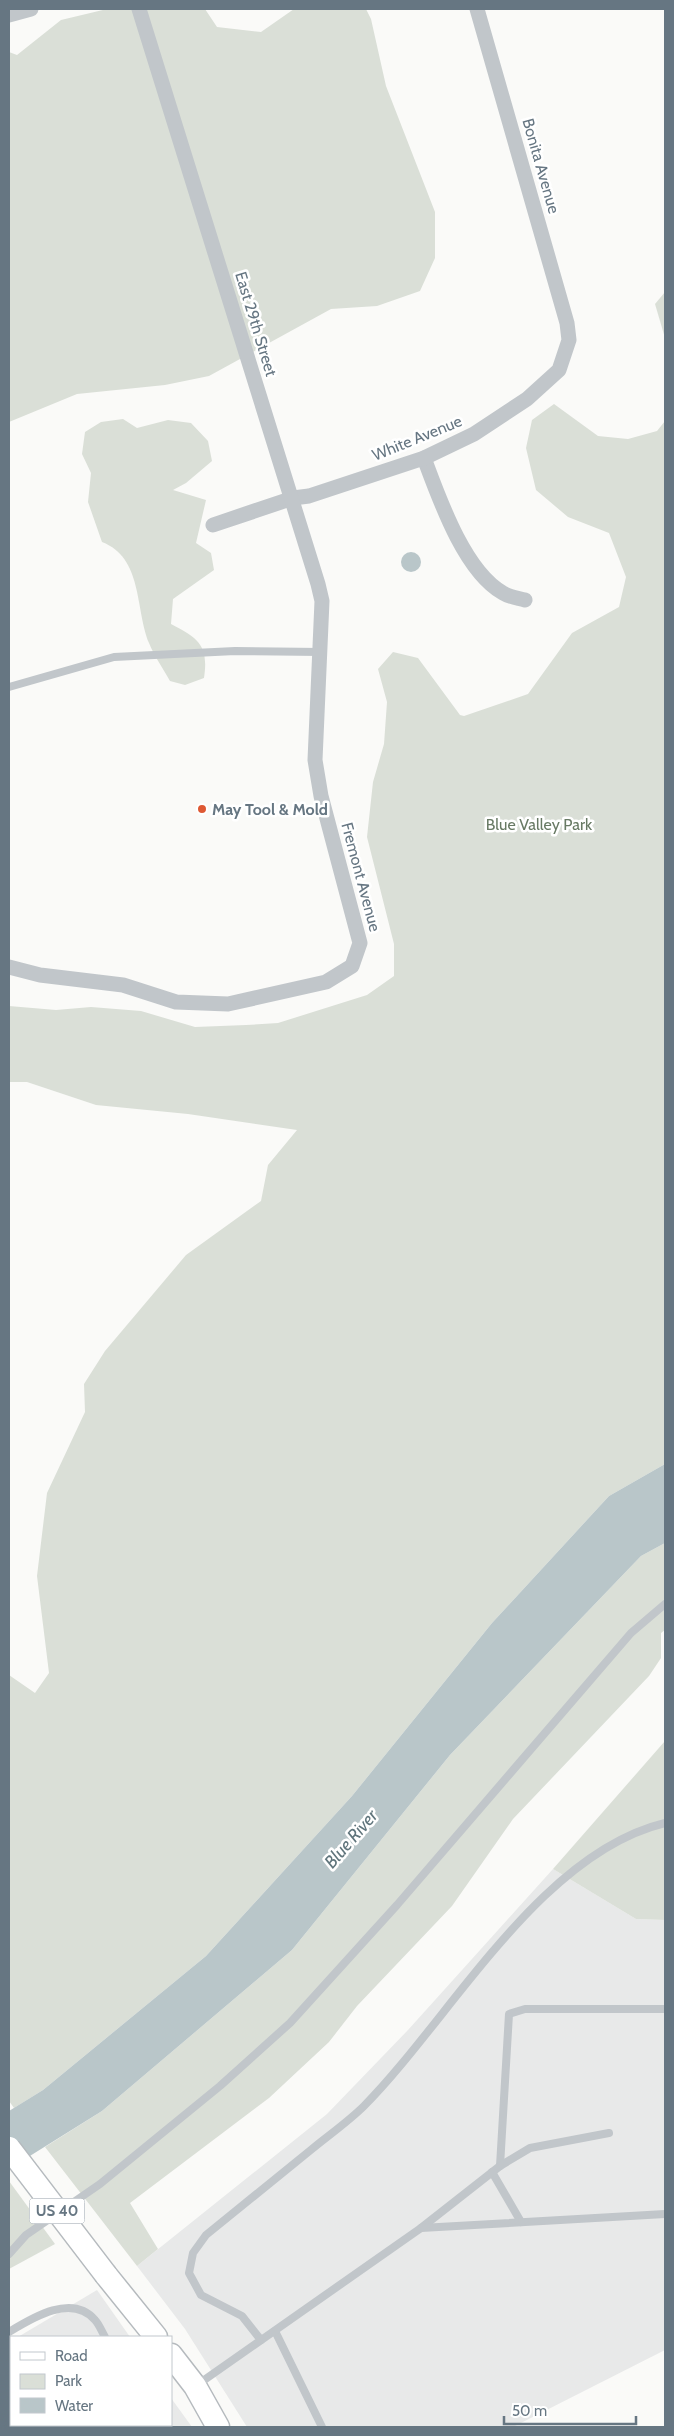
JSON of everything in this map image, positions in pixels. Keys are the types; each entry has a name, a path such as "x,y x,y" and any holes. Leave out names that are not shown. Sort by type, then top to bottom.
{"main road":[{"name":"US 40","path":"9,2148 155,2336"},
{"path":"172,2358 195,2386 218,2427"}],"street":[{"path":"9,15 31,9"},
{"name":"East 29th Street","path":"139,9 293,498 322,601 320,652"},
{"name":"Bonita Avenue","path":"477,9 569,334"},
{"name":"White Avenue","path":"213,526 293,498 309,496 424,458 474,434 527,399 559,370 569,340 569,334"},
{"path":"424,458 452,529 466,552 486,579 503,593 525,600"},
{"name":"Fremont Avenue","path":"9,967 40,976 124,985 176,1002 228,1004 326,982 352,966 360,943 322,796 315,760 320,652"}],"lane":[{"path":"9,687 114,657 236,651 320,652"},
{"path":"9,2254 26,2234 100,2184 220,2086 290,2023 397,1904 631,1633 665,1604"},
{"path":"261,2340 242,2316 201,2295 188,2273 193,2254 206,2235 364,2106 522,1919 572,1872 599,1851 641,1829 665,1823"},
{"path":"500,2166 509,2014 525,2009 665,2009"},
{"path":"195,2386 421,2228 500,2166 530,2148 609,2133"},
{"path":"492,2172 521,2222"},
{"path":"421,2228 665,2214"},
{"path":"9,2332 40,2313 61,2309 79,2310 95,2319 104,2336"},
{"path":"274,2330 322,2427"}],"shaded area":[{"path":"553,1869 636,1919 665,1920 665,2350 513,2427 247,2427 185,2329 137,2266 327,2114 408,2030"},
{"path":"97,2290 129,2336 20,2336"},
{"path":"9,2343 10,2426 172,2426 172,2399 192,2427 9,2427"}],"green space":[{"path":"107,9 205,9 217,27 261,32 294,9 366,9 371,19 386,86 435,212 435,258 420,291 377,306 331,309 209,376 165,385 77,394 9,422 9,52 17,55 61,20"},
{"path":"665,292 665,338 655,304"},
{"name":"Blue Valley Park","path":"554,404 598,436 628,439 657,431 665,421 665,1464 609,1496 492,1623 352,1796 206,1956 43,2090 14,2108 9,2101 9,1675 35,1693 49,1673 37,1576 47,1493 85,1412 84,1384 105,1351 186,1255 261,1201 268,1165 297,1130 188,1114 96,1105 27,1082 9,1082 9,1006 56,1010 91,1007 141,1011 195,1027 278,1023 367,995 394,976 394,944 367,837 373,782 384,744 387,702 378,669 393,652 418,658 460,715 464,716 528,694 572,633 619,607 626,577 609,533 568,517 536,490 526,448 532,420"},
{"path":"123,419 137,428 168,420 191,423 208,441 212,461 186,483 173,490 206,500 196,543 211,553 214,570 173,599 171,624 200,644 205,658 204,678 185,685 170,681 153,653 131,572 125,560 115,549 102,542 88,502 91,473 82,454 85,432 101,422"},
{"path":"665,1543 665,1630 661,1633 661,1658 649,1676 513,1819 452,1906 357,2006 329,2042 269,2098 130,2203 158,2249 137,2266 45,2147 102,2111 292,1950 450,1755 641,1556"},
{"path":"665,1741 665,1920 636,1919 553,1869"},
{"path":"9,2181 55,2244 9,2269"}],"water":[{"path":"411,552 418,555 421,562 418,569 411,572 404,569 401,562 404,555"},
{"name":"Blue River","path":"665,1464 665,1543 641,1556 450,1755 292,1950 102,2111 9,2169 9,2111 43,2090 206,1956 352,1796 492,1623 609,1496"}],"place":[{"name":"May Tool & Mold","path":"202,809"}]}
